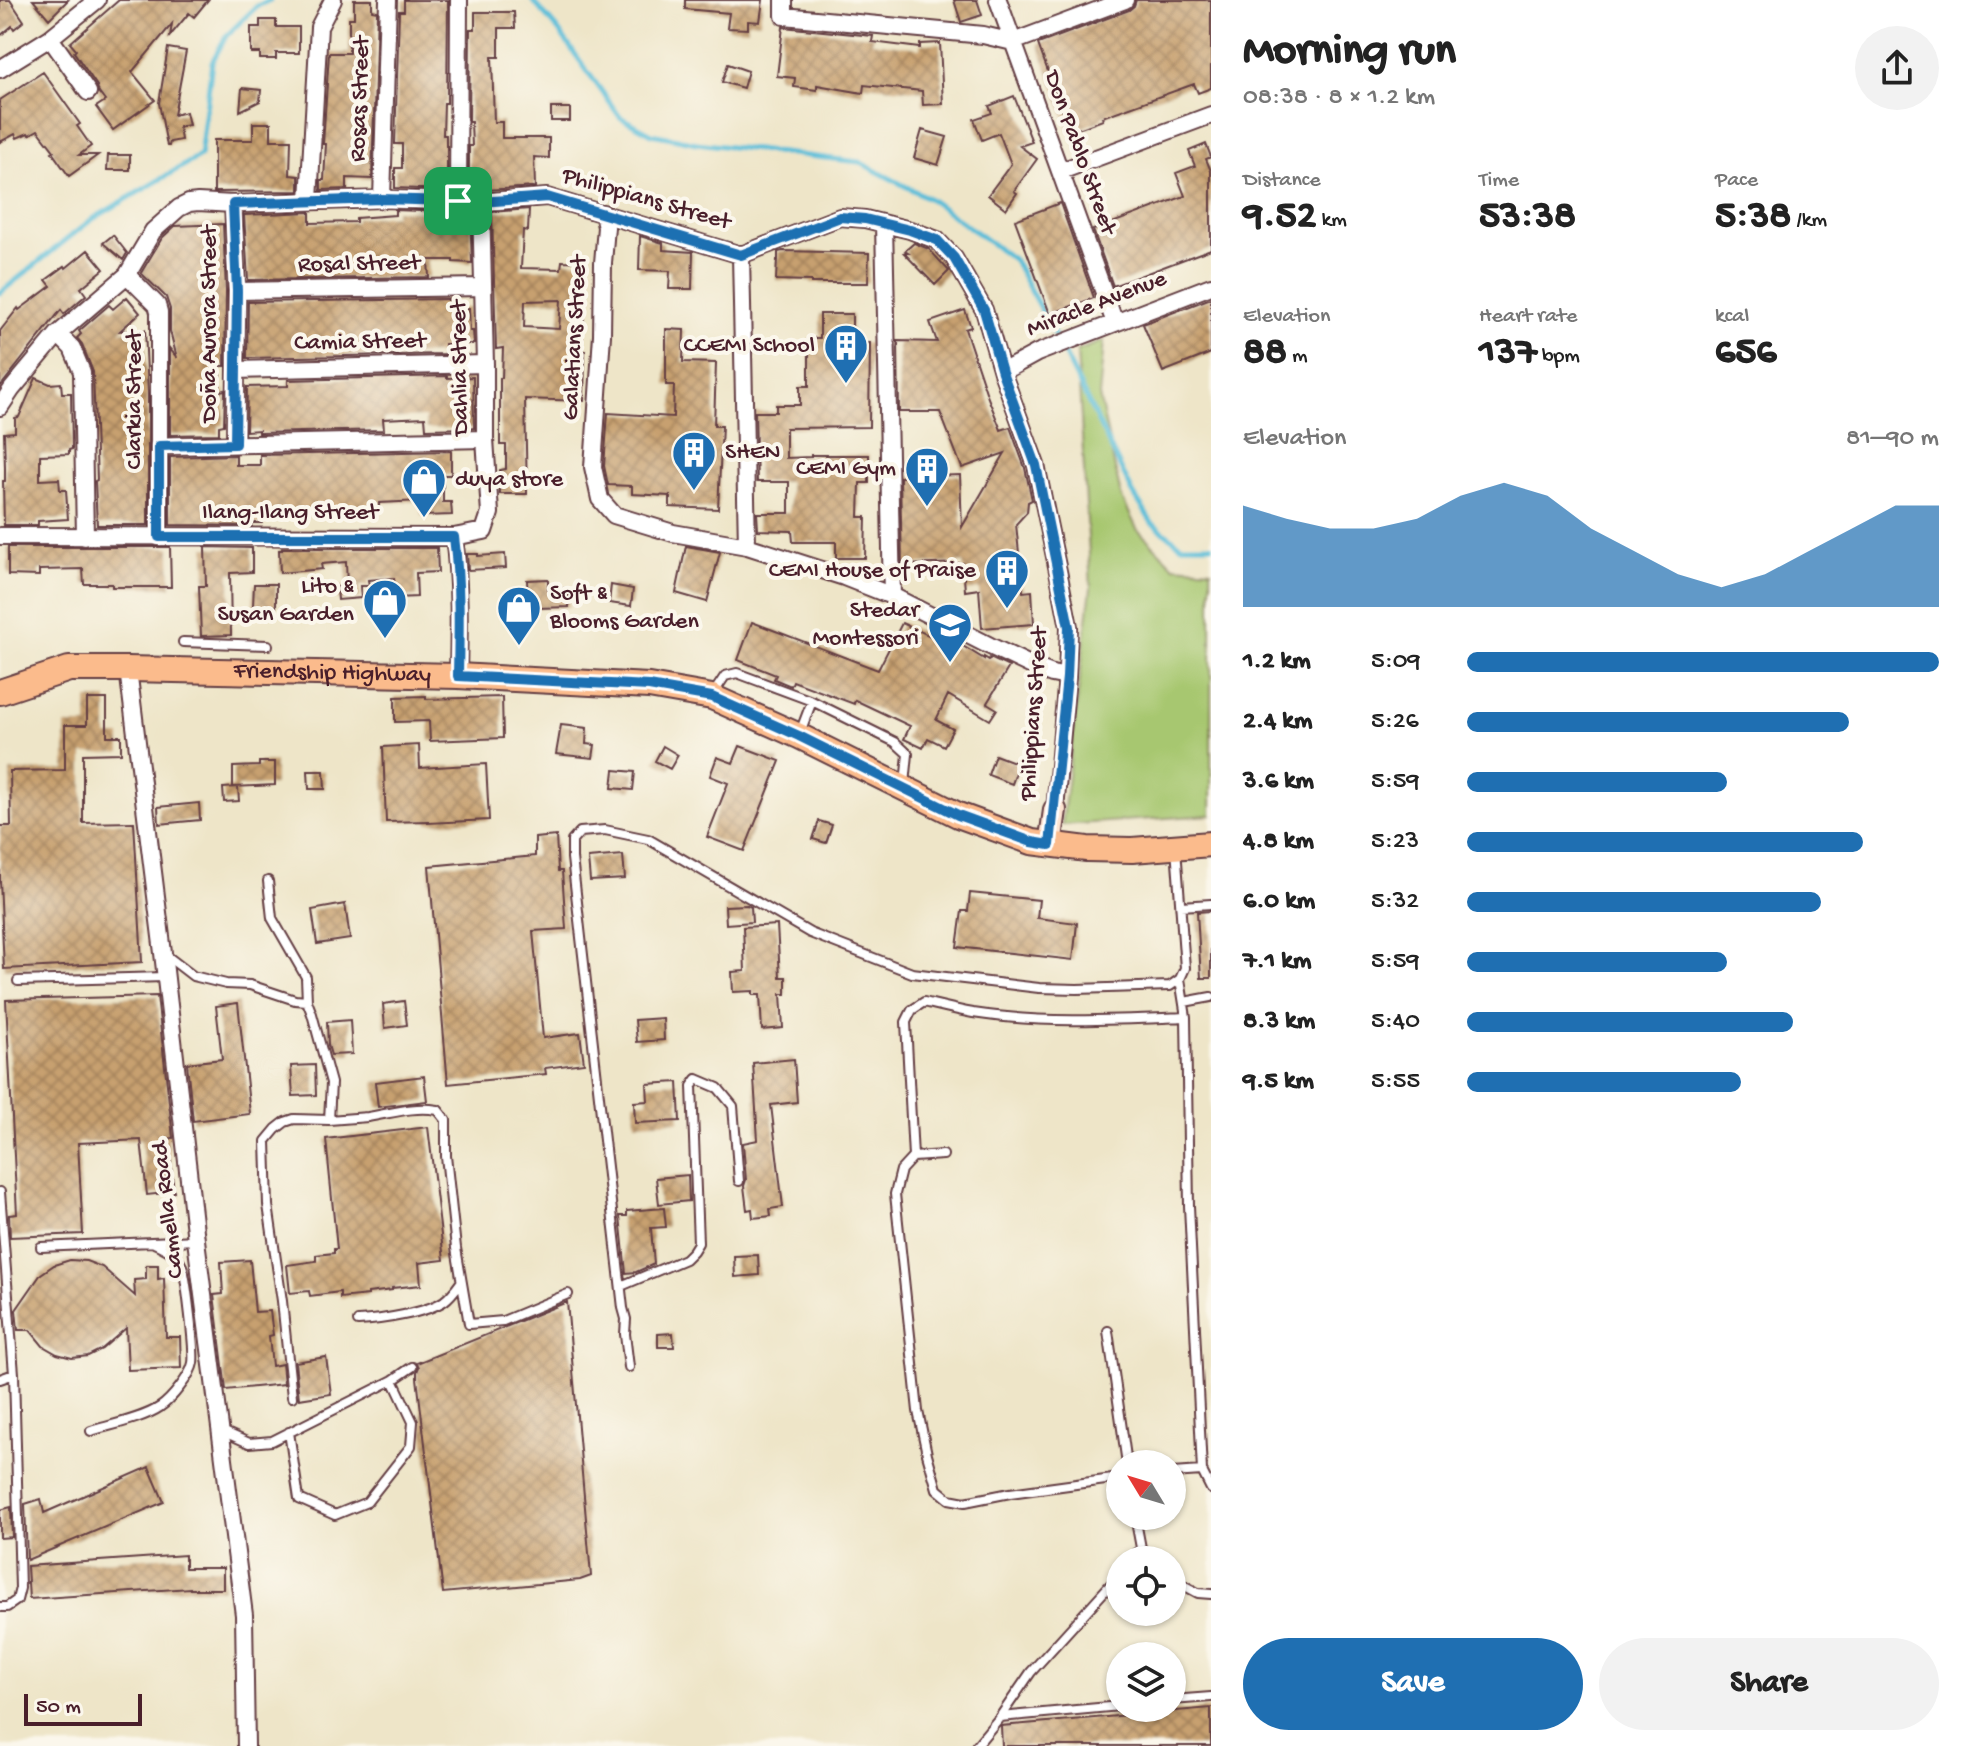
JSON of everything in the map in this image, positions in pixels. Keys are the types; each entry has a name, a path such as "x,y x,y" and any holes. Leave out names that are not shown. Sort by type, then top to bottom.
{"main road":[{"name":"Friendship Highway","path":"0,692 69,669 458,676 649,686 712,697 799,736 958,815 1032,842 1132,850 1211,844"}],"street":[{"path":"0,69 50,38 97,0"},
{"path":"309,200 319,27 333,0"},
{"name":"Rosas Street","path":"382,199 388,0"},
{"path":"458,201 459,0"},
{"path":"784,0 784,16 983,35 1013,42 1125,0"},
{"name":"Don Pablo Street","path":"998,0 1115,323"},
{"path":"50,38 88,92"},
{"path":"1061,171 1211,115"},
{"name":"Philippians Street","path":"127,275 153,231 179,208 198,202 233,204 382,199 481,202 547,197 741,255 840,217 865,219 937,240 954,258 984,310 1002,372 1036,465 1069,627 1050,845"},
{"name":"Dahlia Street","path":"481,202 485,439 490,513 484,531"},
{"name":"Doña Aurora Street","path":"233,204 237,291 235,444"},
{"name":"Galatians Street","path":"603,213 606,227 602,335 593,467 600,499 614,515 673,533 747,546"},
{"path":"884,224 892,596"},
{"path":"741,255 747,546 892,596 990,646 1052,674 1067,677"},
{"path":"0,407 58,334 127,275"},
{"name":"Clarkia Street","path":"127,275 157,305 159,312 159,537"},
{"name":"Miracle Avenue","path":"1002,372 1037,353 1211,286"},
{"name":"Rosal Street","path":"237,291 483,287"},
{"path":"58,334 72,348 82,372 85,537"},
{"name":"Camia Street","path":"236,370 485,364"},
{"path":"159,446 485,439"},
{"name":"Ilang-Ilang Street","path":"0,536 454,537 484,531"},
{"path":"454,537 458,570 458,676"},
{"name":"Camella Road","path":"128,669 244,1615 246,1746"}],"lane":[{"path":"183,642 268,645"},
{"path":"712,697 725,676 737,673 812,701 895,742 908,754 905,789"},
{"path":"799,736 812,701"},
{"path":"629,1367 572,858 572,841 580,832 605,830 648,839 810,933 912,973 1039,988 1077,989 1170,986 1180,979 1185,968 1176,847"},
{"path":"268,881 272,918 306,977 307,1001 331,1083 329,1120"},
{"path":"1181,906 1211,904"},
{"path":"163,953 193,976 226,984 250,985 307,1001"},
{"path":"18,981 165,977"},
{"path":"1180,979 1186,1017 1189,1206 1202,1471 1211,1489"},
{"path":"1184,1002 1211,997"},
{"path":"913,1157 906,1022 912,1010 924,1002 973,1013 1040,1019 1093,1021 1186,1017"},
{"path":"621,1286 685,1259 698,1243 692,1086 697,1079 718,1088 733,1106 739,1181"},
{"path":"292,1397 268,1205 266,1141 285,1122 294,1119 370,1117 403,1109 438,1110 446,1120 446,1156 456,1248 469,1324 503,1321 568,1294"},
{"path":"943,1155 913,1157 901,1170 895,1194 918,1411 937,1489 949,1499 965,1502 1106,1480"},
{"path":"0,1192 14,1374 20,1588 17,1600 7,1607 0,1607"},
{"path":"41,1247 196,1240"},
{"path":"91,1431 161,1407 180,1386 193,1364 183,1267 172,1252 154,1243"},
{"path":"358,1321 376,1320 437,1305 448,1299 461,1282"},
{"path":"1108,1331 1125,1450"},
{"path":"222,1431 249,1443 272,1441 393,1380 412,1367"},
{"path":"0,1379 14,1374"},
{"path":"289,1432 299,1499 335,1515 367,1502 411,1446 413,1422 393,1380"},
{"path":"1186,1472 1202,1471"},
{"path":"1186,1587 1198,1593 1211,1594"},
{"path":"976,1746 1031,1672 1106,1589"},
{"path":"1186,1699 1211,1697"},
{"path":"1000,1717 1106,1707"}],"green space":[{"path":"1104,341 1099,396 1121,496 1137,529 1174,566 1211,569 1211,815 1062,825 1091,588 1077,351"}],"building":[{"path":"0,0 10,0 24,21 0,36"},
{"path":"33,0 68,0 49,19"},
{"path":"119,0 208,0 194,17 189,13 170,36 172,24 132,72 155,100 113,130 96,107 105,101 70,43"},
{"path":"354,0 372,0 372,10 377,11 372,179 347,178 347,189 321,190 321,180 324,180 326,144 323,144 329,53 349,53 349,18 354,18"},
{"path":"404,0 448,0 447,103 444,103 443,135 446,135 447,146 447,190 395,188 395,168 402,168 402,144 395,144 399,11 404,11"},
{"path":"685,0 763,0 760,22 748,21 748,29 727,28 729,13 685,9"},
{"path":"954,0 977,0 982,15 961,22"},
{"path":"1136,0 1211,0 1211,88 1198,93 1194,84 1102,117 1103,120 1070,132 1038,44 1129,10"},
{"path":"475,12 514,12 515,28 499,28 499,57 492,57 494,122 502,122 502,138 549,138 549,158 534,157 535,187 469,191 469,146 472,146 469,122 470,29 475,29"},
{"path":"260,20 276,20 276,27 299,27 299,53 276,53 276,59 260,59 260,53 251,53 251,27 260,27"},
{"path":"783,27 873,36 872,42 920,48 920,44 940,43 943,104 923,105 922,91 864,85 863,93 817,85 817,90 794,87 795,78 777,76"},
{"path":"168,48 186,51 174,115 186,112 189,125 179,127 181,140 170,142 167,146 159,103"},
{"path":"728,64 748,71 743,88 722,82"},
{"path":"43,72 80,124 77,126 91,146 79,155 98,155 69,176 38,130 17,138 15,134 0,142 0,100"},
{"path":"242,88 261,90 260,101 240,111"},
{"path":"1014,96 1032,142 1020,146 1037,159 1014,191 1017,193 1006,209 988,195 1011,164 999,133 982,140 974,119 992,113 989,106"},
{"path":"551,108 570,108 570,121 551,121"},
{"path":"253,123 271,123 271,140 291,140 290,175 299,176 299,191 214,192 214,140 253,140"},
{"path":"922,130 947,137 938,165 914,158"},
{"path":"1206,144 1211,157 1206,159 1211,171 1211,249 1113,286 1093,230 1185,196 1176,173 1195,166 1189,151"},
{"path":"108,155 130,155 130,170 107,170"},
{"path":"1060,203 1094,298 1050,314 1015,220"},
{"path":"529,209 528,231 523,230 521,268 561,269 562,261 585,262 581,312 584,312 584,401 525,399 527,494 500,494 500,470 506,469 506,445 500,445 503,348 496,349 492,212","holes":["561,300 559,329 524,327 525,301"]},
{"path":"395,210 470,213 472,263 428,260 429,277 248,280 244,215 310,212 310,223 356,222 356,218 395,215"},
{"path":"223,224 225,366 220,366 220,391 225,390 224,425 219,426 219,434 170,435 170,349 177,358 170,331 170,309 166,297 141,273 162,238 175,226"},
{"path":"113,235 127,253 123,260 103,243"},
{"path":"640,236 663,243 663,250 693,252 692,289 669,289 670,271 639,270"},
{"path":"914,243 929,249 949,271 935,285 904,253 908,253 905,251"},
{"path":"88,250 104,269 81,288 86,295 64,314 61,310 0,387 0,331 18,308 51,286 46,280"},
{"path":"778,252 869,253 868,283 776,280"},
{"path":"127,297 140,313 120,331 145,330 148,525 97,525 93,372 77,338 81,334 79,331 109,305 113,309"},
{"path":"1211,298 1211,353 1163,372 1143,324"},
{"path":"448,299 448,308 469,308 474,344 445,344 446,354 247,358 248,302"},
{"path":"965,310 971,327 965,329 988,398 1001,430 1010,427 1025,468 1032,500 1028,502 1027,512 1016,524 1023,592 1032,591 1034,624 982,628 979,589 965,591 963,563 902,565 900,477 960,475 962,527 1005,453 962,468 940,412 899,412 898,341 937,342 930,322"},
{"path":"820,314 852,314 852,343 870,343 869,427 786,428 786,458 869,455 869,483 860,483 859,517 866,517 865,558 836,558 836,542 793,542 792,531 758,530 757,513 789,513 789,482 757,482 755,412 776,412 776,405 800,405 800,386 809,386 809,338 820,338"},
{"path":"666,329 684,330 683,362 716,363 714,426 722,426 718,509 670,507 670,496 632,494 632,486 608,485 604,466 608,413 673,417 674,385 666,385"},
{"path":"473,377 474,428 426,429 425,417 383,419 384,430 246,431 247,387 288,386 288,380"},
{"path":"36,378 50,384 61,383 62,393 71,393 72,449 69,454 40,455 40,480 59,479 60,490 66,490 68,519 38,521 38,525 4,525 4,433 15,432 15,418 19,417"},
{"path":"451,451 451,475 443,475 443,502 451,502 452,515 421,516 421,501 379,503 379,510 334,512 334,508 277,512 262,515 262,523 252,523 252,526 170,525 170,457 236,455 236,465 260,465 260,455"},
{"path":"686,546 720,552 707,602 676,593"},
{"path":"8,547 170,547 171,587 84,584 83,569 39,570 39,576 8,575"},
{"path":"205,547 252,548 252,572 230,573 231,635 201,636 199,586 206,586"},
{"path":"437,548 438,572 416,573 417,597 396,598 394,578 368,580 369,586 360,586 361,598 338,600 337,587 347,586 346,562 321,564 322,569 280,573 279,550"},
{"path":"467,554 505,554 506,568 468,570"},
{"path":"548,579 548,590 568,588 569,607 537,608 537,600 528,601 527,580"},
{"path":"254,584 276,584 276,607 253,606"},
{"path":"611,585 633,589 631,606 609,603"},
{"path":"752,622 878,670 902,623 1009,667 987,703 997,709 990,720 948,695 936,720 953,729 944,746 928,738 923,748 904,739 910,726 855,700 854,704 793,681 791,686 774,679 776,675 738,660"},
{"path":"426,696 426,699 502,697 503,738 430,741 429,721 395,722 395,697"},
{"path":"87,699 107,699 107,736 121,736 121,753 83,754 83,823 134,822 142,962 4,969 0,826 11,826 10,771 65,770 65,725 87,725"},
{"path":"561,725 587,728 586,744 595,745 593,758 556,754"},
{"path":"419,745 420,768 486,764 489,820 386,822 383,747"},
{"path":"663,746 678,755 670,769 655,761"},
{"path":"740,746 780,761 744,851 707,837 728,783 710,776 717,757 733,763"},
{"path":"995,755 1019,764 1012,784 988,775"},
{"path":"259,762 275,762 275,785 233,787 233,767 259,766"},
{"path":"614,770 635,772 633,790 612,788"},
{"path":"308,771 324,771 325,789 309,789"},
{"path":"238,787 239,801 224,802 223,788"},
{"path":"199,803 200,820 159,824 158,807"},
{"path":"819,821 832,825 826,843 813,839"},
{"path":"556,836 566,929 533,931 543,1038 580,1033 584,1063 545,1068 546,1074 448,1084 429,866 535,856 535,838"},
{"path":"623,855 625,879 590,881 588,858"},
{"path":"970,893 1039,900 1037,918 1077,923 1073,960 957,947 962,911 968,911"},
{"path":"345,904 350,939 317,944 312,910"},
{"path":"725,906 751,907 752,922 726,924"},
{"path":"1211,911 1211,978 1201,978 1197,912"},
{"path":"777,925 780,977 786,977 786,994 781,994 783,1028 762,1030 760,995 753,995 753,991 733,992 732,972 745,971 743,927"},
{"path":"157,996 173,1138 168,1139 174,1192 147,1195 141,1140 78,1143 83,1234 10,1237 9,1215 17,1214 6,1000"},
{"path":"404,1001 407,1025 385,1028 383,1004"},
{"path":"238,1003 250,1114 193,1121 187,1063 222,1059 216,1006"},
{"path":"663,1018 664,1040 637,1042 635,1020"},
{"path":"350,1020 352,1054 331,1055 327,1022"},
{"path":"794,1059 797,1102 771,1105 783,1207 770,1209 771,1216 753,1218 752,1209 747,1210 743,1143 758,1140 753,1063"},
{"path":"315,1065 316,1095 293,1096 291,1066"},
{"path":"424,1076 427,1101 378,1107 375,1082"},
{"path":"678,1082 680,1121 635,1123 634,1102 648,1101 647,1084"},
{"path":"428,1127 444,1260 419,1263 421,1285 340,1298 340,1292 310,1296 309,1291 290,1293 287,1265 316,1261 316,1255 334,1253 337,1249 326,1139"},
{"path":"688,1175 689,1201 659,1204 656,1178"},
{"path":"664,1208 666,1227 651,1228 654,1264 626,1273 620,1216 627,1216 627,1211"},
{"path":"758,1255 759,1275 735,1277 734,1256"},
{"path":"70,1260 86,1261 102,1267 135,1296 134,1280 146,1279 146,1265 158,1265 158,1279 164,1278 166,1337 180,1337 181,1368 128,1370 126,1328 102,1349 88,1356 72,1358 43,1346 30,1330 18,1330 16,1310 41,1274 54,1265"},
{"path":"250,1260 255,1312 270,1311 272,1366 282,1364 284,1384 226,1390 214,1295 223,1294 221,1262"},
{"path":"567,1302 591,1576 580,1580 443,1593 417,1363"},
{"path":"673,1333 674,1347 658,1347 658,1334"},
{"path":"326,1357 331,1394 299,1399 295,1362"},
{"path":"149,1467 164,1502 27,1560 25,1504 41,1499 44,1513"},
{"path":"11,1507 12,1537 0,1538 0,1510"},
{"path":"185,1555 185,1568 223,1568 223,1589 190,1588 29,1599 27,1566"},
{"path":"1211,1708 1211,1746 1002,1746 1001,1726 1106,1717 1106,1722 1186,1722 1186,1710"}],"waterway":[{"path":"0,293 91,220 200,156 212,62 226,36 257,6 270,0"},
{"path":"532,0 558,30 620,117 652,134 697,143 859,162 930,199 1014,260 1133,493 1152,523 1181,545 1211,545"}],"place":[{"name":"CCEMI School","path":"846,385"},
{"name":"SHEN","path":"694,492"},
{"name":"CEMI Gym","path":"927,508"},
{"name":"duya store","path":"424,519"},
{"name":"CEMI House of Praise","path":"1007,610"},
{"name":"Lito & Susan Garden","path":"385,640"},
{"name":"Soft & Blooms Garden","path":"519,647"},
{"name":"Stedar Montessori","path":"950,664"}],"route":[{"path":"547,197 741,255 840,217 865,219 937,240 954,258 984,310 1002,372 1036,465 1069,627 1050,845 1032,842 958,815 799,736 712,697 649,686 458,676 458,570 454,537 159,537 159,446 235,444 237,291 233,204 382,199 458,201 547,197"}]}
